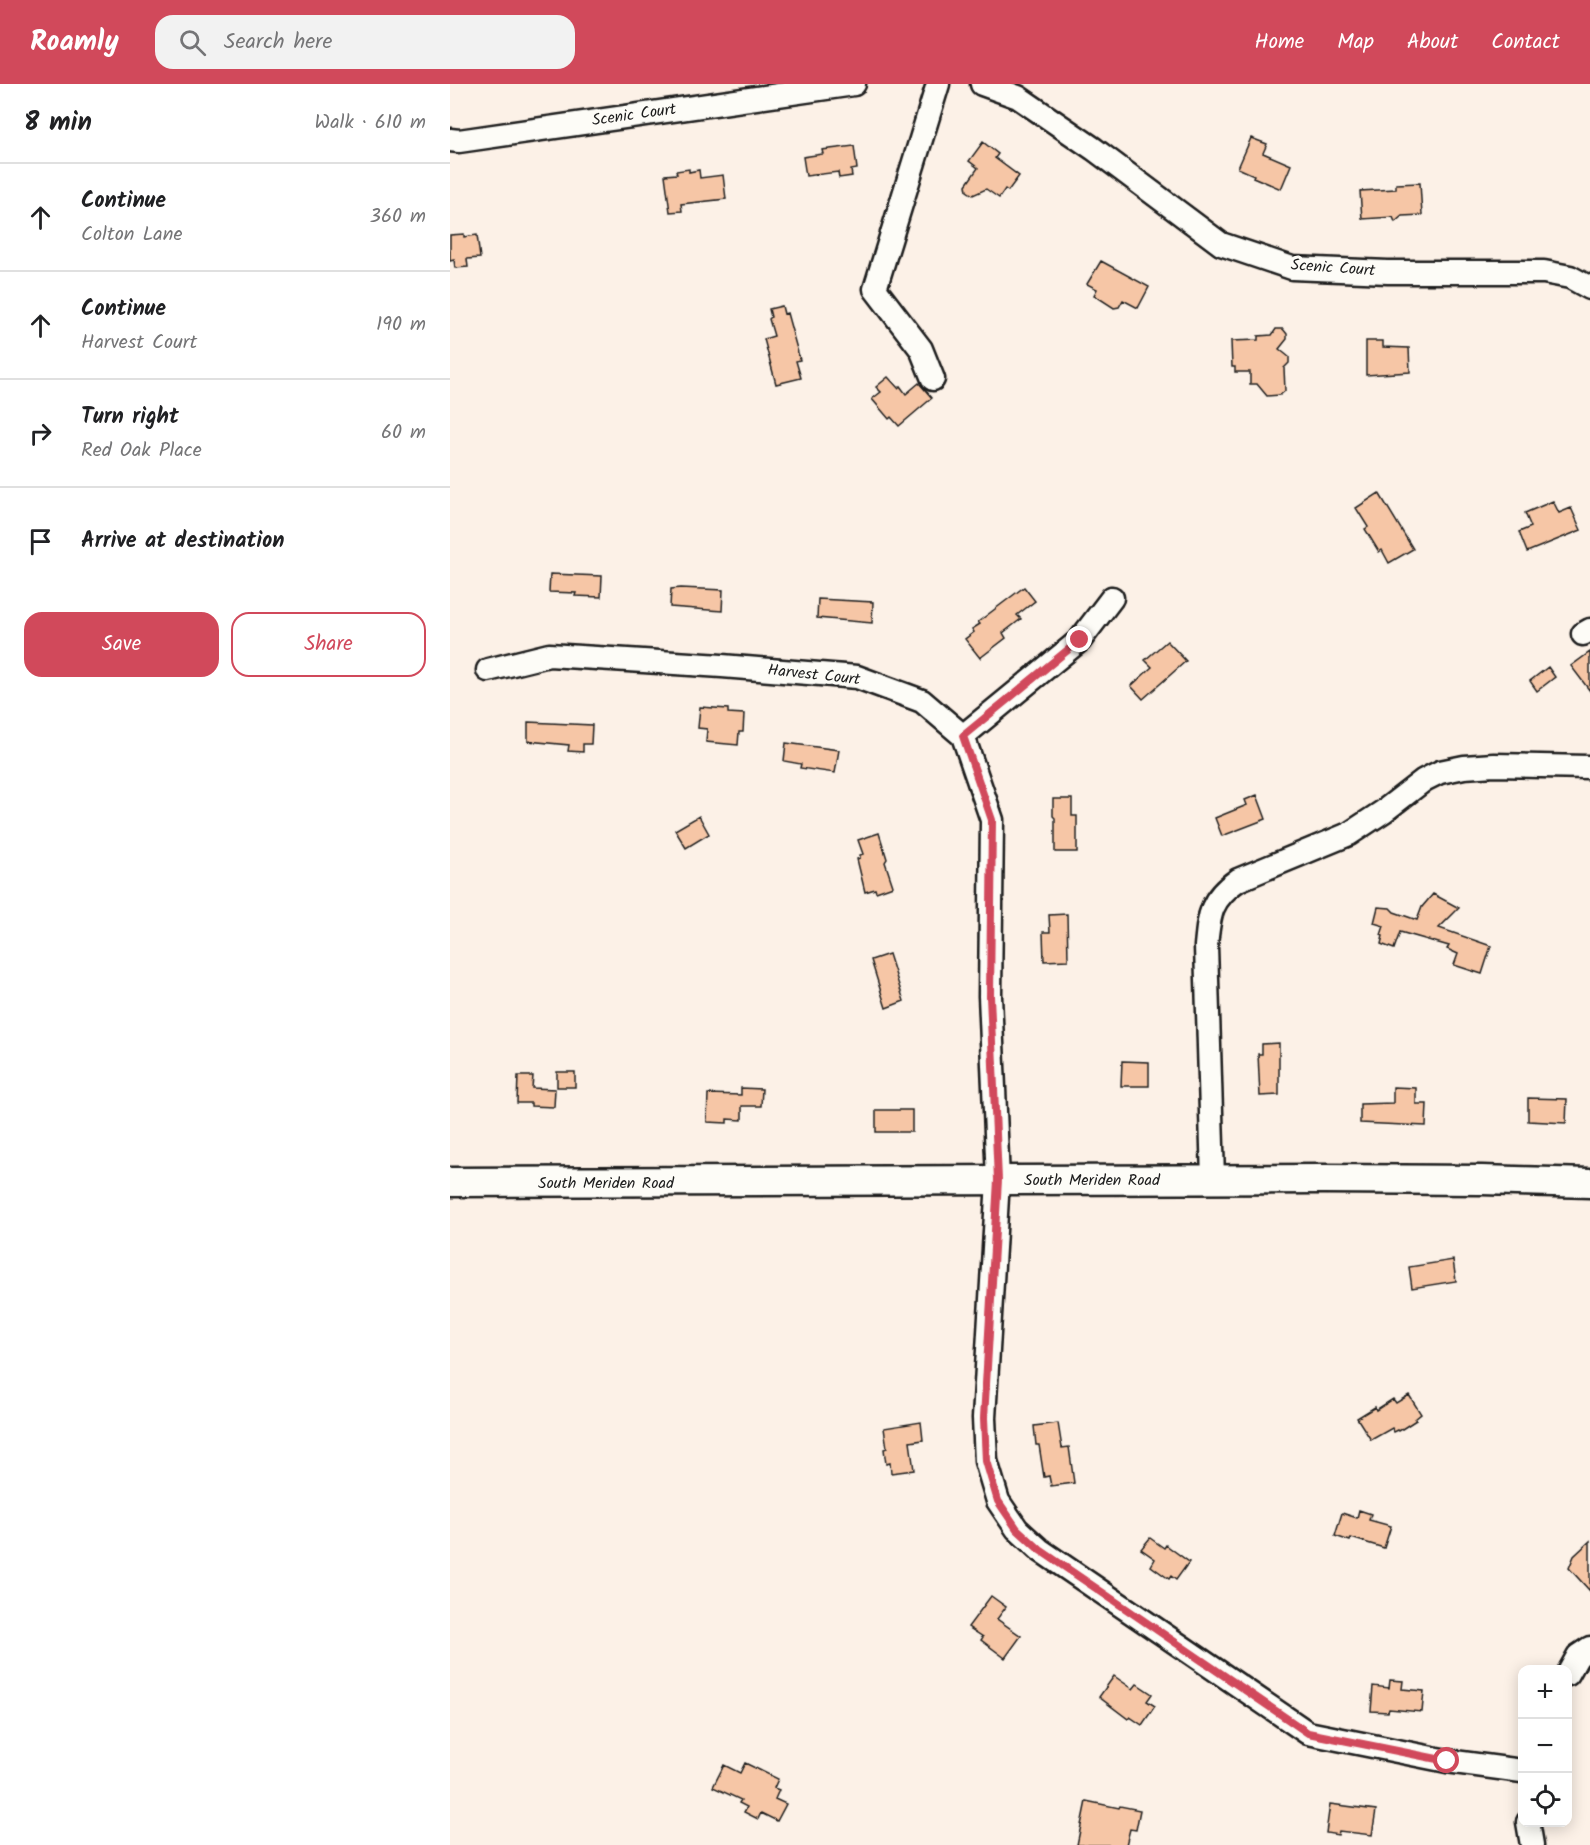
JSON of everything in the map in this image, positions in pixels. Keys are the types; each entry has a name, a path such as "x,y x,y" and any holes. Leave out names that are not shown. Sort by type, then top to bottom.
{"main road":[{"name":"South Meriden Road","path":"450,1182 1213,1179 1590,1183"}],"street":[{"name":"Scenic Court","path":"450,140 459,141 854,84"},
{"path":"933,379 921,349 875,289 938,84"},
{"name":"Scenic Court","path":"982,84 1018,97 1094,149 1221,244 1292,268 1388,272 1544,272 1570,277 1590,288"},
{"path":"1112,598 1080,640 963,736 992,820 990,996 998,1180 984,1418 986,1461 998,1501 1017,1529 1040,1550 1308,1733 1447,1761 1518,1770"},
{"name":"Harvest Court","path":"488,670 549,655 857,677 922,701 963,736"},
{"path":"1213,1179 1206,946 1208,922 1214,904 1224,890 1238,880 1349,834 1425,780 1440,772 1464,767 1494,765 1588,767"},
{"path":"1572,1667 1578,1656 1590,1648"},
{"path":"1529,1827 1532,1845"}],"building":[{"path":"1251,138 1267,144 1263,153 1291,165 1281,189 1238,168"},
{"path":"983,142 998,154 995,158 1019,176 1008,191 1005,189 999,198 986,189 973,195 967,191 966,185 978,168 969,161"},
{"path":"854,146 857,169 851,170 852,176 839,178 838,172 806,176 803,157 823,154 822,150"},
{"path":"689,169 689,172 699,170 700,178 723,175 726,199 681,204 682,211 670,212 665,175 677,174 676,171"},
{"path":"1420,183 1422,215 1402,216 1395,222 1393,217 1362,219 1360,191 1396,189 1396,184"},
{"path":"464,234 464,237 477,235 480,258 467,259 468,267 455,268 454,260 450,261 450,235"},
{"path":"1101,261 1149,287 1138,308 1123,300 1119,307 1114,308 1094,295 1097,289 1087,284"},
{"path":"782,306 784,314 787,313 800,360 796,361 801,378 776,384 764,339 774,336 769,319 771,317 769,309"},
{"path":"1276,329 1283,329 1287,334 1287,339 1279,349 1289,357 1289,363 1284,368 1285,391 1280,395 1267,396 1257,384 1250,384 1250,372 1235,372 1235,367 1232,367 1231,341 1258,340 1258,336 1272,335"},
{"path":"1366,341 1383,341 1383,347 1409,348 1410,372 1366,375"},
{"path":"888,377 906,394 919,383 932,398 899,426 891,417 889,419 872,399 881,392 876,387"},
{"path":"1379,493 1413,549 1389,563 1382,550 1379,552 1365,529 1368,527 1356,508"},
{"path":"1553,501 1559,513 1571,508 1581,530 1527,552 1519,532 1531,527 1525,513"},
{"path":"550,574 602,576 601,597 549,592"},
{"path":"1024,587 1035,601 1017,615 1021,619 1003,633 1006,638 980,658 965,639 974,632 972,629 980,624 978,622"},
{"path":"671,589 723,590 722,611 670,607"},
{"path":"818,599 873,602 872,623 817,618"},
{"path":"1167,641 1186,661 1143,699 1131,686 1152,667 1145,660"},
{"path":"1590,652 1590,691 1571,666"},
{"path":"1548,667 1555,677 1537,691 1530,681"},
{"path":"700,707 728,709 728,713 744,714 743,732 739,732 738,745 706,742 707,729 698,728"},
{"path":"528,722 592,725 591,744 583,744 583,752 568,751 569,745 528,741"},
{"path":"786,743 839,750 835,773 800,768 801,764 784,761"},
{"path":"1257,795 1266,819 1222,836 1215,818 1247,805 1245,800"},
{"path":"1053,799 1072,799 1072,816 1077,816 1077,852 1055,852"},
{"path":"699,816 709,834 686,848 675,830"},
{"path":"879,833 893,886 876,892 875,889 865,892 857,859 863,854 858,840"},
{"path":"1433,894 1459,908 1439,928 1491,946 1482,974 1454,965 1458,954 1447,949 1449,946 1400,932 1394,949 1381,944 1384,926 1374,923 1378,907 1390,908 1394,912 1417,920 1422,907"},
{"path":"1067,914 1068,960 1044,961 1043,932 1050,932 1049,915"},
{"path":"889,954 904,1001 886,1008 871,960"},
{"path":"1279,1043 1279,1095 1260,1096 1258,1054 1262,1054 1262,1044"},
{"path":"1122,1061 1149,1062 1149,1086 1121,1086"},
{"path":"557,1072 575,1072 575,1087 557,1087"},
{"path":"518,1076 533,1076 532,1088 555,1089 554,1107 517,1103"},
{"path":"1393,1087 1416,1088 1416,1104 1427,1104 1426,1126 1360,1123 1360,1104 1393,1103"},
{"path":"741,1088 762,1089 761,1106 742,1106 742,1120 727,1119 727,1123 707,1122 708,1094 741,1095"},
{"path":"1528,1098 1567,1099 1566,1123 1528,1121"},
{"path":"876,1110 912,1110 912,1132 876,1132"},
{"path":"1453,1260 1456,1281 1412,1288 1409,1267"},
{"path":"1409,1395 1421,1414 1416,1420 1399,1431 1394,1432 1392,1428 1371,1440 1357,1418 1393,1399 1396,1403"},
{"path":"921,1422 923,1440 910,1442 914,1470 891,1473 890,1463 886,1464 884,1449 887,1448 884,1428"},
{"path":"1058,1423 1062,1448 1069,1447 1074,1483 1051,1486 1049,1476 1044,1477 1034,1426"},
{"path":"1359,1510 1371,1514 1369,1520 1391,1526 1384,1548 1351,1538 1350,1541 1335,1536 1342,1513 1357,1518"},
{"path":"1150,1538 1164,1548 1166,1545 1189,1562 1176,1580 1171,1576 1169,1579 1151,1566 1155,1559 1141,1549"},
{"path":"1590,1541 1590,1591 1569,1568 1574,1556"},
{"path":"991,1596 1006,1607 997,1619 1021,1636 1005,1658 981,1640 983,1637 968,1627"},
{"path":"1114,1676 1133,1689 1137,1684 1152,1694 1147,1701 1155,1706 1142,1725 1130,1717 1128,1719 1099,1697"},
{"path":"1390,1680 1403,1681 1402,1689 1424,1691 1422,1712 1389,1709 1388,1712 1371,1711 1373,1686 1389,1688"},
{"path":"745,1763 778,1779 774,1788 779,1790 775,1799 786,1804 777,1821 761,1813 758,1819 744,1812 747,1807 739,1803 741,1800 713,1787 724,1765 740,1773"},
{"path":"1086,1801 1140,1810 1136,1830 1130,1829 1126,1845 1077,1845"},
{"path":"1330,1804 1376,1810 1372,1835 1339,1831 1338,1835 1326,1833"}],"route":[{"path":"1080,640 963,736 992,820 990,996 998,1180 984,1418 986,1461 995,1492 998,1501 1017,1529 1040,1550 1308,1733 1447,1761"}]}
